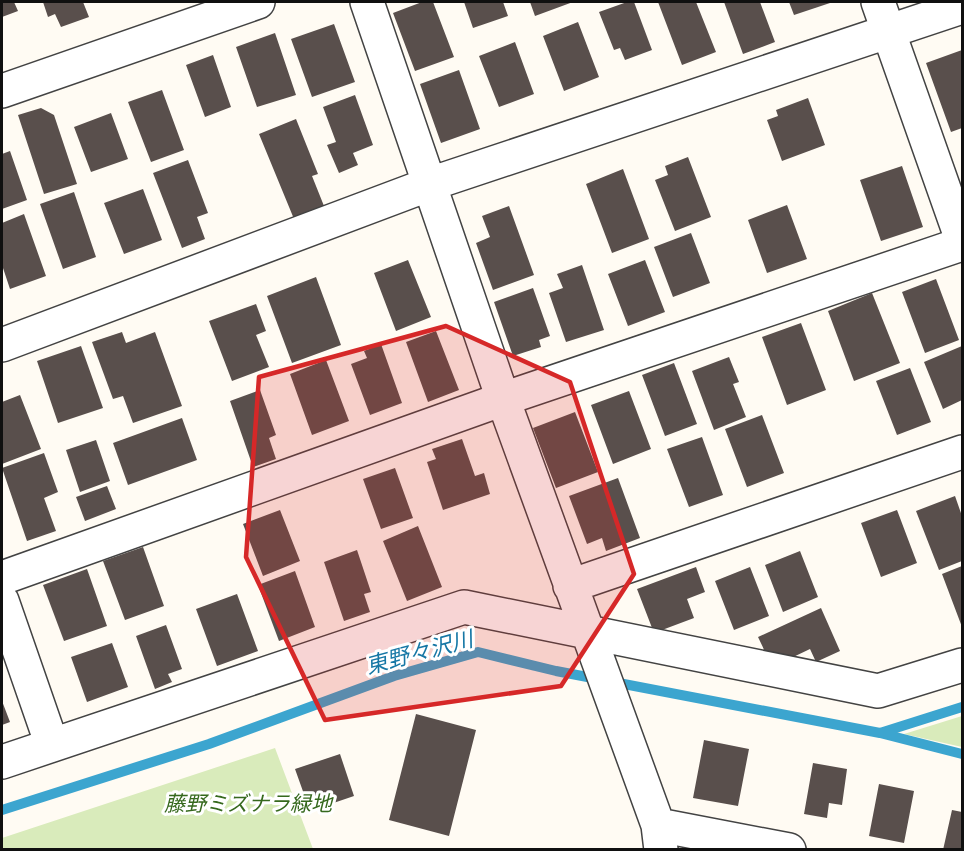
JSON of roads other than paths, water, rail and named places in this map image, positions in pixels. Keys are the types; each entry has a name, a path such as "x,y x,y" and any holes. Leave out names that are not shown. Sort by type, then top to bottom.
{"street":[{"path":"2,91 258,2"},
{"path":"367,2 503,399 586,633 626,736 659,837 789,849"},
{"path":"2,345 883,16 963,7"},
{"path":"2,578 503,399 963,242 883,16"},
{"path":"570,586 963,452"},
{"path":"2,601 52,745"},
{"path":"2,762 464,607 878,691 963,665"}],"waterway":[{"name":"東野々沢川","path":"2,810 209,744 394,676 478,652 556,671 880,733 962,754"},
{"name":"東野々沢川","path":"880,733 962,707"}],"park label":[{"name":"藤野ミズナラ緑地","path":"248,804"}]}
